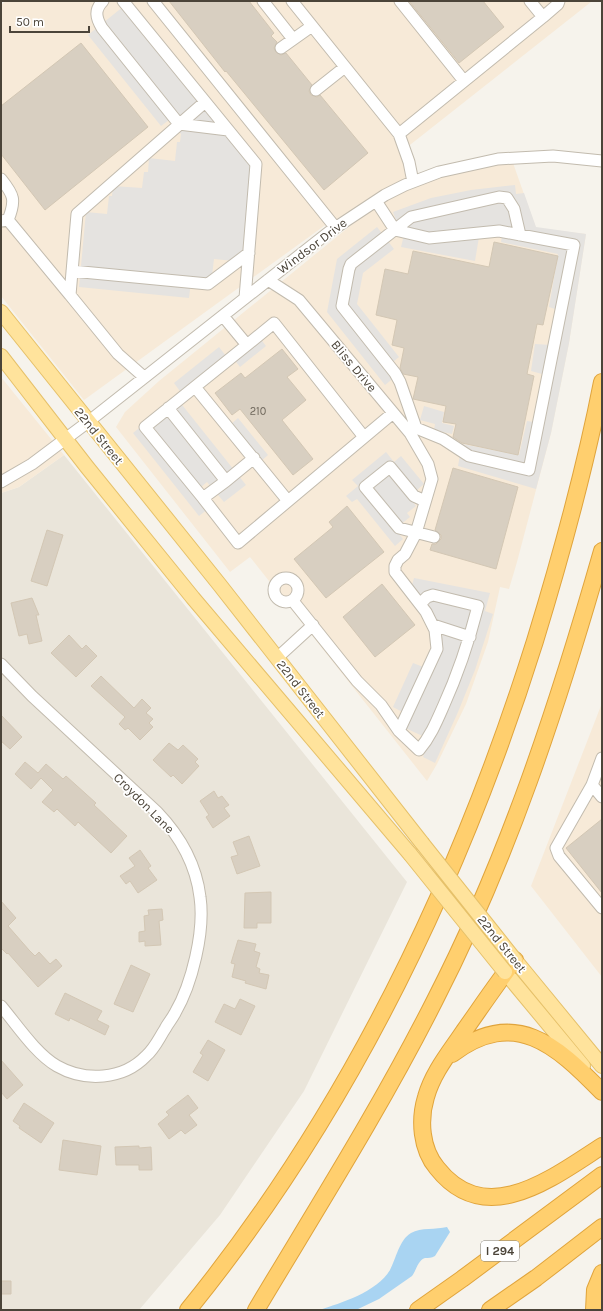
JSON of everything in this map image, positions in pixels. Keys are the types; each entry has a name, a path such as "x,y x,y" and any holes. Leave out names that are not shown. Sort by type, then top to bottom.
{"highway":[{"path":"188,1310 229,1258 271,1200 335,1100 393,994 446,883 491,772 541,620 582,472 602,382"},
{"path":"256,1310 377,1107 435,1001 458,953 495,869 531,778 570,661 602,551"},
{"path":"510,966 443,1061 426,1095 423,1108 422,1126 424,1145 438,1170 447,1180 461,1190 487,1197 505,1197 519,1194 549,1179 602,1146"},
{"path":"443,1061 458,1050 487,1034 517,1032 534,1038 557,1051 602,1091"},
{"name":"I 294","path":"418,1310 462,1279 602,1174"},
{"path":"490,1310 536,1278 602,1227"},
{"path":"594,1310 595,1290 602,1273"}],"main road":[{"name":"22nd Street","path":"1,312 210,572 422,843 602,1091"},
{"name":"22nd Street","path":"1,356 193,598 410,854 602,1066"}],"street":[{"path":"103,1 98,6 96,16 102,28 179,124 228,130"},
{"path":"123,1 256,164 245,298"},
{"path":"153,1 335,227"},
{"path":"263,1 293,39"},
{"path":"292,1 399,134 409,162 413,182"},
{"path":"400,1 464,81"},
{"path":"530,1 543,17"},
{"path":"399,134 543,17 558,4 558,1"},
{"path":"281,48 312,26"},
{"path":"316,90 345,67"},
{"path":"70,295 77,214 205,102"},
{"name":"Windsor Drive","path":"1,482 32,464 88,422 335,227 376,201 413,182 460,166 498,159 552,156 601,161"},
{"path":"1,179 14,198 13,209 5,220 70,295 118,354 144,377"},
{"path":"376,201 395,230 429,238 499,231 574,246 529,470 469,456 443,439 413,430 400,382 395,373 342,306 349,269 352,264 395,230 411,217 499,197 507,198 514,209 520,235"},
{"path":"72,271 208,284 249,253"},
{"name":"Bliss Drive","path":"268,280 299,300 393,413 413,430 428,464 432,479 425,501"},
{"path":"223,316 247,345"},
{"path":"364,437 274,323 145,427 238,543 393,413"},
{"path":"196,387 288,501"},
{"path":"168,408 226,481"},
{"path":"203,498 254,458"},
{"path":"399,731 437,648 433,625 420,604 395,572 395,566 405,554 416,533 425,501 414,496 390,467 365,487 399,528 416,533 434,536"},
{"path":"293,601 357,681 381,705 399,731 419,750 429,738 452,686 470,637 478,606 433,595 427,597 420,604"},
{"path":"277,658 313,625"},
{"path":"433,625 470,637"},
{"name":"Croydon Lane","path":"1,664 170,827 181,843 191,862 197,879 201,911 201,935 190,978 175,1012 152,1050 141,1061 128,1069 110,1075 87,1077 60,1067 41,1052 1,1006"},
{"path":"602,758 592,785 556,848 559,856 602,908"},
{"path":"592,785 602,797"}],"shaded area":[{"path":"6,1 591,2 401,152 406,180 324,226 84,400 1,296 1,5"},
{"path":"124,6 253,168 244,262 214,259 211,284 191,282 189,298 79,287 86,212 107,214 109,196 112,196 113,186 142,188 144,172 148,172 149,158 175,161 177,142 180,142 181,134 169,120 161,126 88,35"},
{"path":"513,163 536,228 586,234 569,343 551,433 517,562 509,589 500,587 488,642 466,704 437,764 427,781 250,557 230,572 116,427 125,412 159,381 360,218 398,194 440,177 476,168"},
{"path":"515,185 516,194 524,193 536,227 586,234 569,343 551,433 536,489 458,466 462,444 519,455 527,421 534,422 542,374 531,371 535,344 551,345 558,310 549,307 558,254 501,242 503,229 480,231 475,261 401,247 403,239 393,212 431,198 471,190"},
{"path":"377,227 394,249 363,273 357,304 399,357 388,366 396,376 385,385 327,312 337,259"},
{"path":"256,333 266,346 240,367 233,358 179,401 246,485 224,502 207,482 195,492 208,509 199,516 133,433 182,394 174,383 219,347 226,356"},
{"path":"1,377 64,455 19,487 1,493"},
{"path":"424,406 444,412 442,423 454,426 452,434 434,430 435,424 420,420"},
{"path":"238,418 268,455 260,462 230,425"},
{"path":"386,452 394,462 401,456 424,484 409,497 416,506 407,513 410,517 395,529 403,539 395,546 357,499 352,502 346,496 358,486 352,480"},
{"path":"64,455 407,882 304,1091 220,1215 139,1310 1,1310 1,493 19,487"},
{"path":"414,578 490,593 485,611 493,614 475,670 435,763 423,757 429,739 403,727 408,715 393,707 413,663 431,670 443,633 411,589"},
{"path":"602,703 602,977 531,886"}],"water":[{"path":"447,1227 450,1232 435,1256 423,1259 412,1276 379,1299 356,1310 319,1310 358,1296 377,1285 390,1270 401,1245 411,1233 419,1230"}],"building":[{"path":"169,1 249,1 274,33 271,36 277,42 274,48 276,52 281,55 286,53 312,85 309,91 311,95 317,97 320,95 368,153 324,190 226,71 225,72"},
{"path":"409,1 483,1 504,27 459,63"},
{"path":"81,43 148,127 45,210 1,154 1,106"},
{"path":"494,242 558,256 543,325 537,324 527,374 534,376 518,455 462,443 453,437 456,424 443,422 446,406 413,399 418,377 403,374 400,368 404,348 392,345 397,320 376,315 385,269 408,274 413,251 489,267"},
{"path":"282,349 298,369 287,377 306,400 282,420 313,459 293,475 240,409 232,415 215,393 241,373 245,378"},
{"path":"453,468 518,487 496,569 430,550 432,544 436,544 441,539 441,535 435,530"},
{"path":"347,506 384,552 326,598 294,559 333,527 329,522"},
{"path":"47,530 63,535 47,586 31,581"},
{"path":"382,584 415,625 375,657 343,617"},
{"path":"32,598 39,615 36,615 42,641 29,644 27,634 19,636 11,603"},
{"path":"69,635 82,649 86,645 97,656 76,677 51,653"},
{"path":"101,676 134,708 142,699 151,708 146,713 153,719 149,723 153,727 140,740 128,728 125,730 119,724 125,717 91,686"},
{"path":"1,715 22,737 10,749 1,741"},
{"path":"169,743 178,750 183,745 198,759 195,762 199,766 182,784 173,775 171,777 153,760"},
{"path":"25,762 38,773 46,764 63,779 66,776 96,803 94,805 127,836 111,853 78,822 75,826 57,809 54,812 42,802 53,790 41,778 31,789 15,774"},
{"path":"214,791 218,798 222,796 229,805 224,808 230,816 213,828 206,817 209,815 200,801"},
{"path":"602,819 602,893 566,848"},
{"path":"249,836 260,866 237,874 231,857 238,855 233,842"},
{"path":"140,850 151,866 148,868 157,880 138,893 130,881 126,884 120,876 135,866 129,858"},
{"path":"271,892 271,923 257,923 257,928 244,928 245,893"},
{"path":"1,901 16,918 8,926 29,950 35,956 39,952 50,964 56,959 62,966 38,987 8,953 7,954 1,948"},
{"path":"162,909 163,920 159,921 161,945 145,946 145,941 139,942 139,932 145,931 144,916 149,915 148,910"},
{"path":"238,940 256,944 254,951 260,953 256,967 260,969 259,973 269,975 266,989 245,983 246,981 232,977 235,964 231,963"},
{"path":"131,965 150,974 133,1012 114,1004"},
{"path":"65,993 102,1011 97,1020 109,1026 105,1035 70,1018 69,1021 55,1014"},
{"path":"240,999 255,1006 241,1035 215,1022 224,1004 235,1009"},
{"path":"208,1040 225,1050 208,1081 193,1072 203,1055 200,1053"},
{"path":"1,1060 23,1085 7,1099 1,1092"},
{"path":"188,1095 198,1108 189,1115 197,1125 185,1134 181,1130 169,1139 158,1124 169,1115 166,1112"},
{"path":"24,1103 54,1123 41,1143 19,1128 20,1126 13,1121"},
{"path":"63,1140 101,1146 97,1175 59,1170"},
{"path":"139,1146 139,1148 151,1147 152,1170 139,1170 139,1165 116,1165 115,1147"},
{"path":"1,1281 11,1281 11,1294 1,1294"}]}
